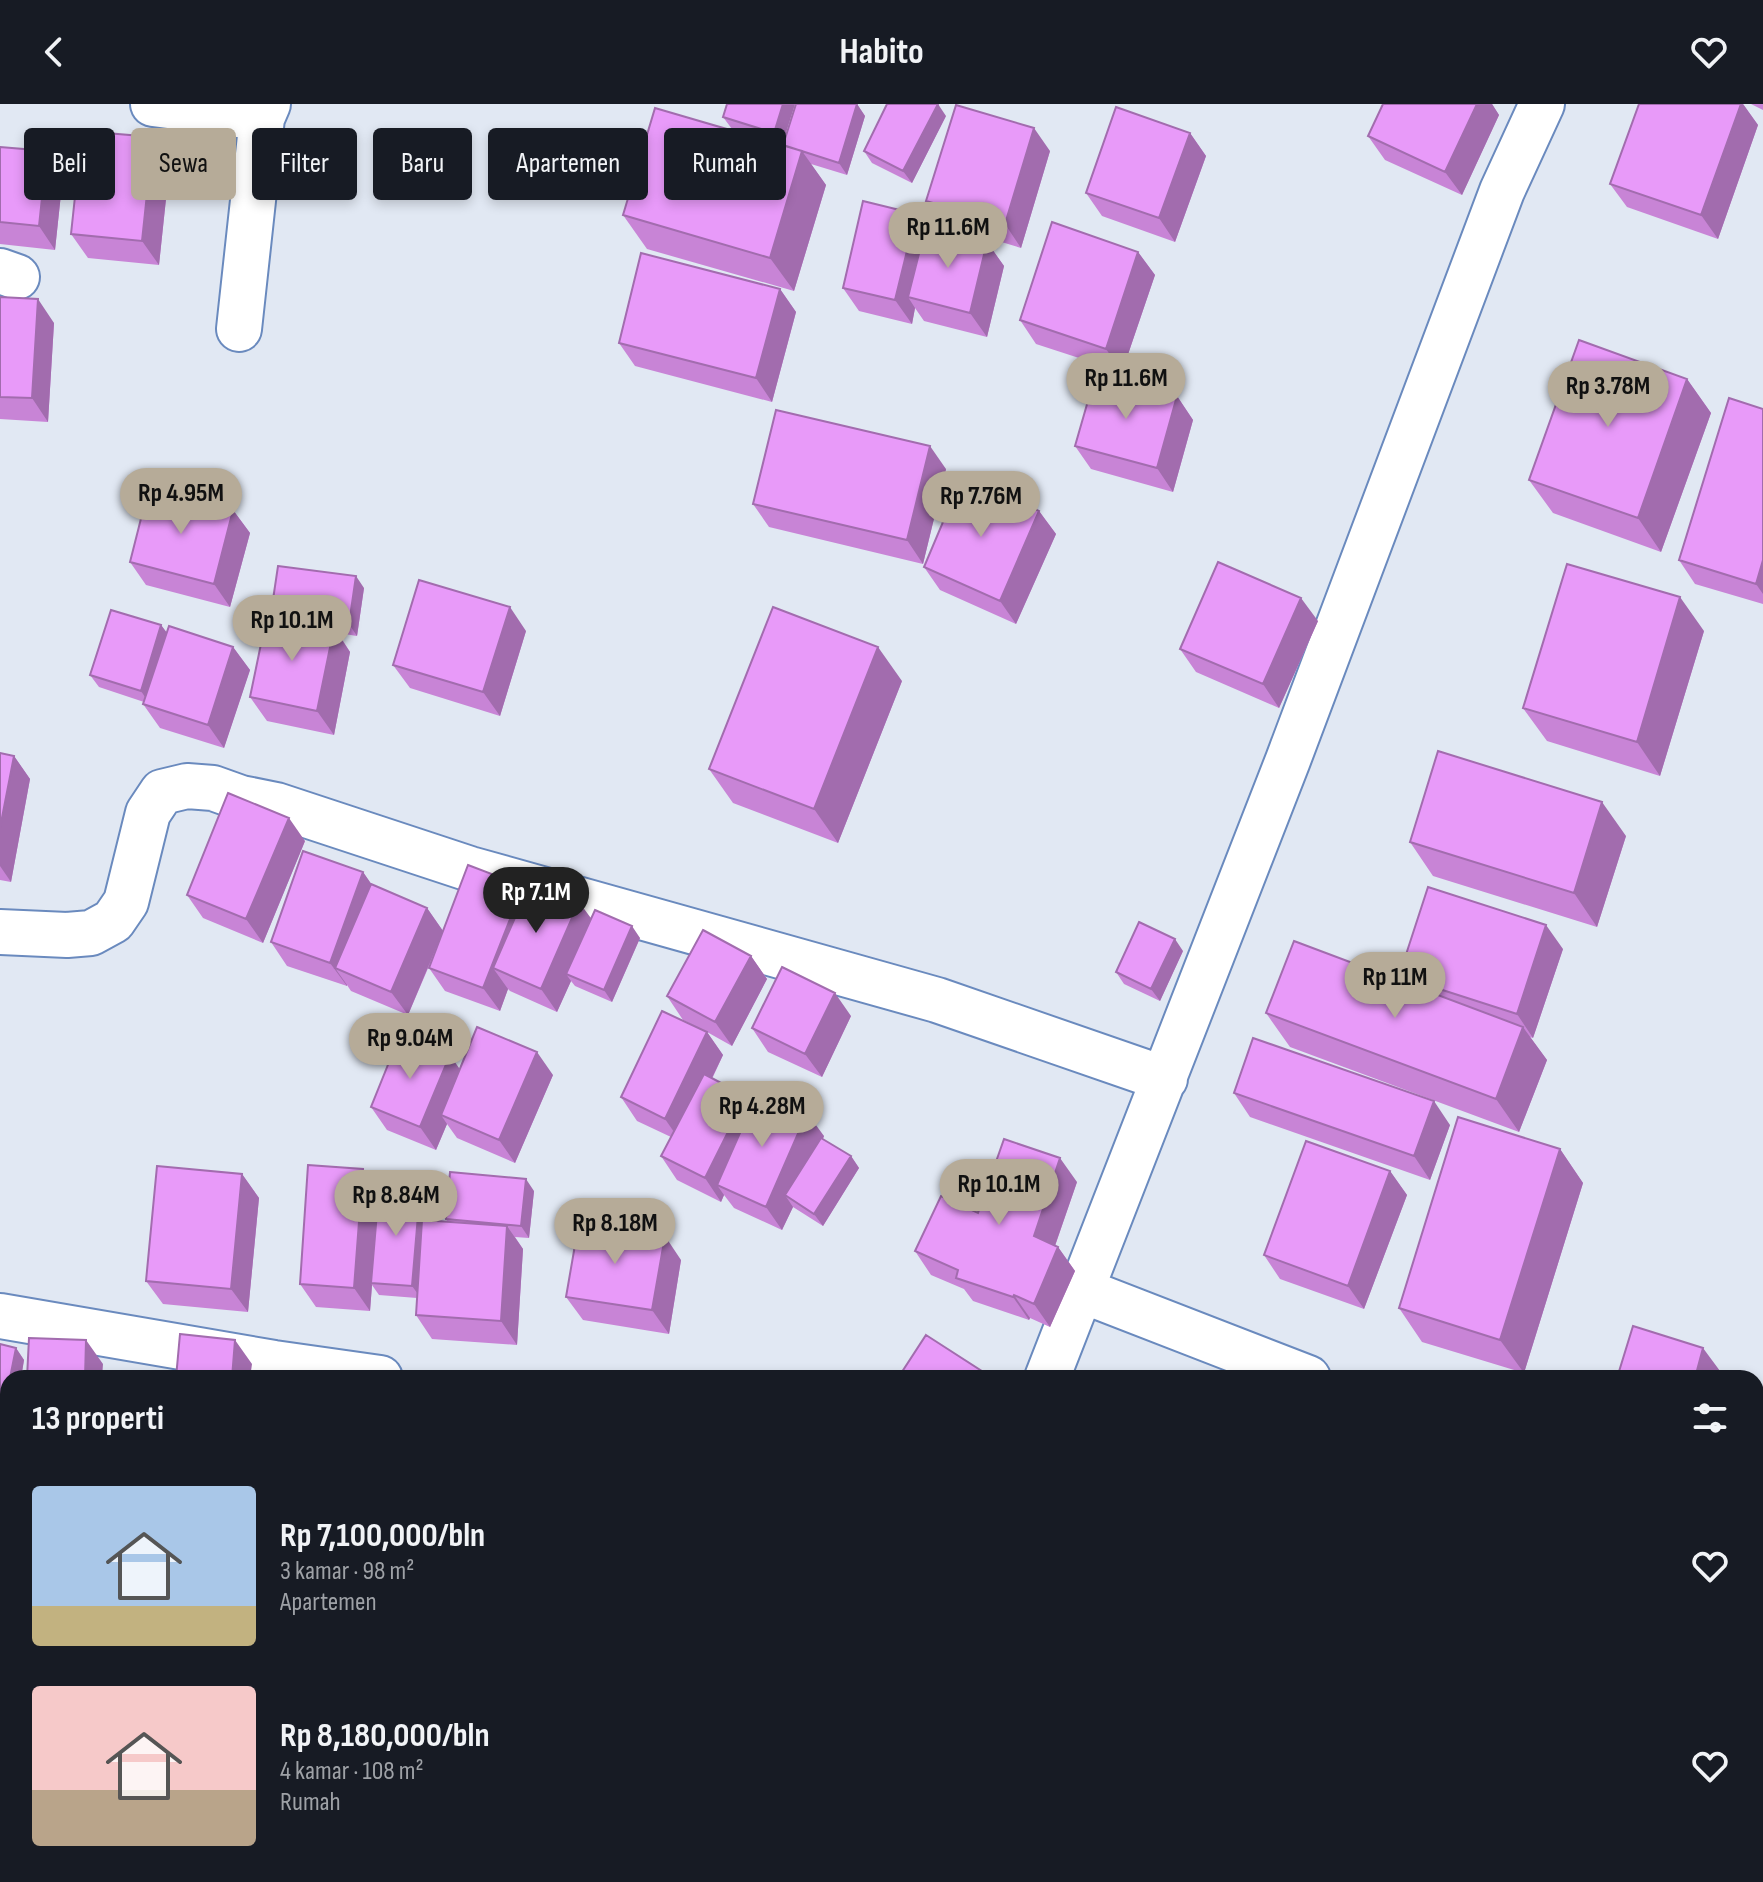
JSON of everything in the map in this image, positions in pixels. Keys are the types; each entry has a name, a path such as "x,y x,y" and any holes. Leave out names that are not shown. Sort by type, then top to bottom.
{"street":[{"path":"153,104 265,111 239,329"},
{"path":"1050,1370 1294,746 1502,191 1542,104"},
{"path":"0,932 91,933 113,921 126,902 148,813 162,792 187,786 213,788 276,805 470,869 937,1000 1165,1079"},
{"path":"1081,1290 1287,1370"},
{"path":"0,1316 323,1370"}],"building":[{"path":"727,104 783,104 776,128 758,128 723,117"},
{"path":"796,104 857,104 839,163 786,146 786,136"},
{"path":"887,104 938,104 903,171 864,151"},
{"path":"1383,104 1477,104 1445,172 1368,136"},
{"path":"1639,104 1741,104 1701,215 1610,184"},
{"path":"956,105 1034,128 1005,224 926,201"},
{"path":"1116,107 1190,133 1159,218 1086,193"},
{"path":"655,108 723,128 664,128 664,200 786,200 786,146 802,151 770,258 623,215 627,200 648,200 648,131"},
{"path":"115,134 131,135 131,200 146,200 142,241 71,234 75,200 115,200"},
{"path":"0,147 24,149 24,200 42,200 39,226 0,222"},
{"path":"863,201 916,214 895,300 843,288"},
{"path":"1052,222 1138,252 1106,349 1020,320"},
{"path":"926,226 987,242 970,313 908,297"},
{"path":"641,253 780,289 756,378 619,343"},
{"path":"0,297 38,299 32,398 0,397"},
{"path":"1579,340 1687,379 1638,518 1529,480"},
{"path":"1096,373 1177,396 1157,468 1075,446"},
{"path":"1729,398 1763,409 1763,560 1756,584 1679,560"},
{"path":"776,410 930,446 907,540 753,504"},
{"path":"962,477 1039,511 1000,601 924,567"},
{"path":"149,487 233,510 214,584 130,562"},
{"path":"1218,562 1301,598 1263,684 1180,649"},
{"path":"1567,564 1680,597 1637,742 1523,708"},
{"path":"278,566 356,576 349,624 271,613"},
{"path":"419,580 510,607 483,692 393,665"},
{"path":"773,607 878,647 814,809 709,769"},
{"path":"111,610 161,625 141,691 90,675"},
{"path":"267,615 334,628 317,711 250,697"},
{"path":"169,626 233,647 208,725 143,704"},
{"path":"1438,751 1602,802 1574,893 1410,842"},
{"path":"0,753 14,756 0,828"},
{"path":"228,793 289,818 246,919 187,895"},
{"path":"303,851 363,872 330,963 271,942"},
{"path":"468,865 523,886 483,988 429,968"},
{"path":"531,881 579,902 541,989 493,968"},
{"path":"371,884 427,908 391,992 335,968"},
{"path":"1428,887 1546,925 1517,1014 1399,976"},
{"path":"595,910 632,926 604,990 566,974"},
{"path":"1139,922 1175,939 1151,989 1116,972"},
{"path":"703,930 751,956 715,1022 667,996"},
{"path":"1294,941 1523,1027 1496,1099 1266,1013"},
{"path":"782,967 835,993 805,1054 752,1028"},
{"path":"662,1011 707,1032 665,1119 621,1097"},
{"path":"477,1027 537,1052 499,1140 441,1115"},
{"path":"400,1035 450,1055 420,1127 371,1107"},
{"path":"1253,1038 1434,1101 1414,1156 1234,1093"},
{"path":"704,1074 746,1096 705,1178 661,1156"},
{"path":"758,1092 807,1113 766,1207 717,1185"},
{"path":"1458,1117 1560,1149 1500,1340 1399,1308"},
{"path":"821,1138 851,1156 814,1214 785,1195"},
{"path":"1004,1139 1060,1158 1034,1236 1058,1247 1034,1304 956,1278 958,1270 915,1251 941,1196 978,1213"},
{"path":"1306,1141 1390,1171 1348,1286 1264,1255"},
{"path":"308,1165 363,1169 354,1288 300,1284"},
{"path":"157,1166 242,1174 231,1289 146,1281"},
{"path":"450,1172 526,1179 521,1226 446,1219"},
{"path":"379,1189 420,1192 412,1286 371,1283"},
{"path":"422,1220 507,1226 501,1321 416,1315"},
{"path":"579,1222 665,1236 652,1310 566,1297"},
{"path":"1633,1326 1703,1348 1697,1370 1619,1370"},
{"path":"180,1334 235,1340 233,1370 177,1370"},
{"path":"926,1335 980,1370 903,1370"},
{"path":"29,1338 86,1340 85,1370 27,1370"},
{"path":"0,1344 16,1348 12,1370 0,1370"}]}
